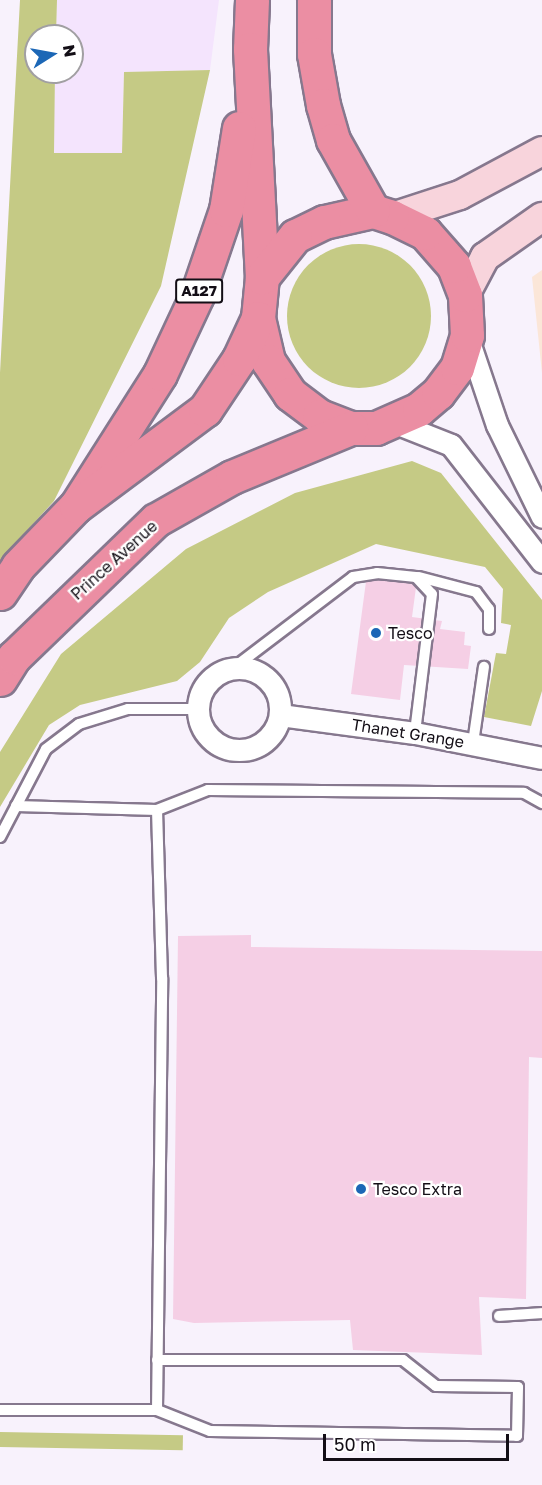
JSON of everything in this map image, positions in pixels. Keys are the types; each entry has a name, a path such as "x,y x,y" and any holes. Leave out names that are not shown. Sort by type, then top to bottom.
{"highway":[{"name":"A127","path":"252,0 250,49 262,277"},
{"path":"314,0 314,54 322,105 333,140 382,214"},
{"name":"A127","path":"76,506 160,374 197,295 226,210 250,49"},
{"path":"346,214 382,214 425,233 454,266 465,295 467,335 457,368 438,393 393,422 376,428 351,428 319,416 290,394 268,361 258,318 262,277 295,236 346,214"},
{"name":"A127","path":"0,593 18,566 76,506 205,410 239,359 258,318"},
{"name":"Prince Avenue","path":"0,679 14,657 156,520 232,477 351,428"}],"main road":[{"path":"382,214 460,195 542,151"},
{"path":"465,295 485,257 542,217"}],"street":[{"path":"467,335 497,425 542,517"},
{"path":"393,422 451,445 542,562"},
{"path":"232,669 257,672 268,680 280,702 280,715 268,739 257,747 230,749 207,735 198,709 200,698 212,679 232,669"},
{"name":"Thanet Grange","path":"280,715 415,733 539,755"}],"lane":[{"path":"232,669 353,577 377,573 416,577 476,592 489,609 489,629"},
{"path":"415,733 432,594 416,577"},
{"path":"473,743 484,668"},
{"path":"0,837 46,749 79,724 128,710 198,709"},
{"path":"16,806 158,810 208,790 524,793 542,803"},
{"path":"157,1410 162,978 158,810"},
{"path":"499,1316 542,1313"},
{"path":"0,1410 157,1410 210,1431 517,1436 518,1387 436,1386 403,1360 157,1360"}],"shaded area":[{"path":"57,0 219,0 210,70 124,72 122,153 53,154 55,84 84,84 84,24 56,24"},
{"path":"542,270 542,373 532,277"}],"green space":[{"path":"20,0 57,0 56,24 24,24 24,84 55,84 54,153 122,153 124,72 210,70 161,286 54,501 0,560 0,373"},
{"path":"359,244 387,249 410,265 426,288 431,316 426,344 410,367 387,383 359,388 331,383 308,367 292,344 287,316 292,288 308,265 331,249"},
{"path":"412,461 441,473 542,600 542,691 531,726 484,717 496,653 506,654 511,625 501,623 503,589 485,567 376,544 268,592 229,618 200,662 177,681 80,705 49,725 0,807 0,752 61,654 186,549 295,493"},
{"path":"0,1432 183,1435 183,1450 0,1447"}],"building":[{"path":"367,574 417,580 412,617 442,621 440,629 465,632 464,645 471,646 468,669 404,665 400,700 351,694"},
{"name":"Tesco Extra","path":"251,935 251,947 542,951 542,1058 529,1057 526,1299 479,1297 482,1355 353,1350 350,1320 194,1323 173,1319 178,936"}],"place":[{"name":"Tesco","path":"376,633"},
{"name":"Tesco Extra","path":"361,1189"}]}
